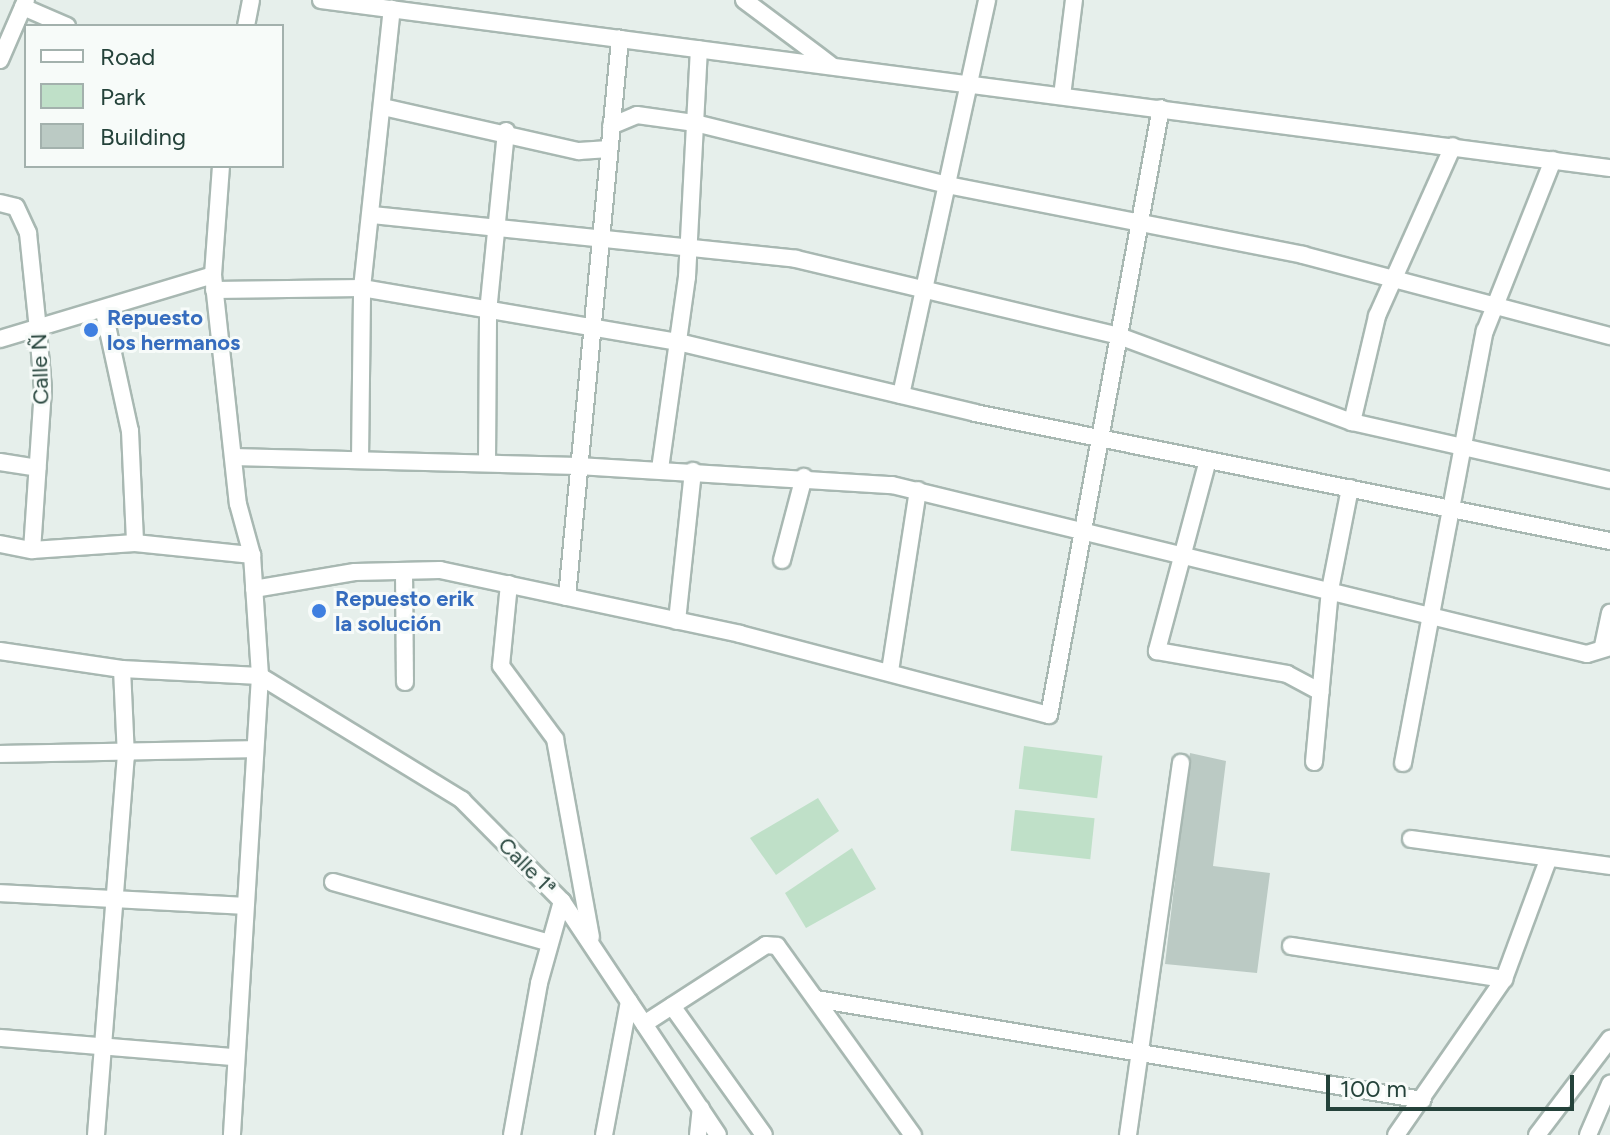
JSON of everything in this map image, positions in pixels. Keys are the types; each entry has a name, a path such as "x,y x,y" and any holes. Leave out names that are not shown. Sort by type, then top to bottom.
{"street":[{"path":"246,24 251,0"},
{"path":"321,0 1610,168"},
{"path":"744,0 833,66"},
{"path":"901,395 987,0"},
{"path":"1062,96 1074,0"},
{"path":"0,60 25,3 63,24"},
{"path":"360,460 362,288 373,215 392,9"},
{"path":"567,597 620,39"},
{"path":"660,469 688,248 699,49"},
{"path":"383,107 506,131 579,151 609,149"},
{"path":"254,589 404,571 509,584 890,671 1049,715 1161,108"},
{"path":"611,126 637,115 695,123 947,185 1140,223 1393,279 1610,336"},
{"path":"487,463 488,312 506,131"},
{"path":"1352,422 1393,279 1453,146"},
{"path":"1403,763 1462,451 1495,306 1553,160"},
{"path":"221,168 214,282 233,457 252,555 260,676 233,1057 232,1135"},
{"name":"Calle Ñ","path":"0,203 16,207 28,233 38,330 38,468 32,550"},
{"path":"373,215 599,242 796,259 1119,336 1352,422 1462,451 1610,480"},
{"path":"0,339 214,282 362,288 591,332 678,342 901,395 1610,541"},
{"path":"104,312 130,431 135,543"},
{"path":"233,457 578,466 804,477 918,490 1084,528 1587,654 1607,647 1610,613"},
{"path":"1208,460 1178,552 1157,651 1287,674 1321,692"},
{"path":"0,462 38,468"},
{"path":"677,621 693,471"},
{"path":"782,560 804,477"},
{"path":"1314,762 1330,590 1350,488"},
{"path":"890,671 918,490"},
{"path":"0,544 32,550 135,543 252,555"},
{"path":"404,571 405,682"},
{"path":"509,584 501,666 555,739 592,947"},
{"path":"0,651 122,669 260,676"},
{"path":"96,1135 126,757 122,669"},
{"name":"Calle 1ª","path":"260,676 462,800 562,901 718,1135"},
{"path":"0,754 126,757 253,749"},
{"path":"1128,1135 1145,1049 1181,763"},
{"path":"1411,839 1610,866"},
{"path":"1396,1135 1504,979 1548,860"},
{"path":"333,882 550,943"},
{"path":"0,893 244,906"},
{"path":"512,1135 550,943 562,901"},
{"path":"644,1024 772,945 816,999 913,1135"},
{"path":"1291,946 1504,979"},
{"path":"816,999 1145,1049 1423,1100"},
{"path":"604,1135 629,1001"},
{"path":"672,1006 764,1135"},
{"path":"0,1038 233,1057"},
{"path":"1537,1135 1610,1039"},
{"path":"1588,1135 1610,1084"},
{"path":"698,1135 701,1108"}],"green space":[{"path":"1024,746 1102,756 1097,798 1019,789"},
{"path":"818,798 839,831 776,875 750,838"},
{"path":"1015,810 1095,818 1090,859 1011,851"},
{"path":"852,848 876,889 806,928 785,893"}],"building":[{"path":"1190,753 1226,761 1213,866 1270,873 1257,973 1165,964"}],"place":[{"name":"Repuesto los hermanos","path":"91,330"},
{"name":"Repuesto erik la solución","path":"319,611"}]}
